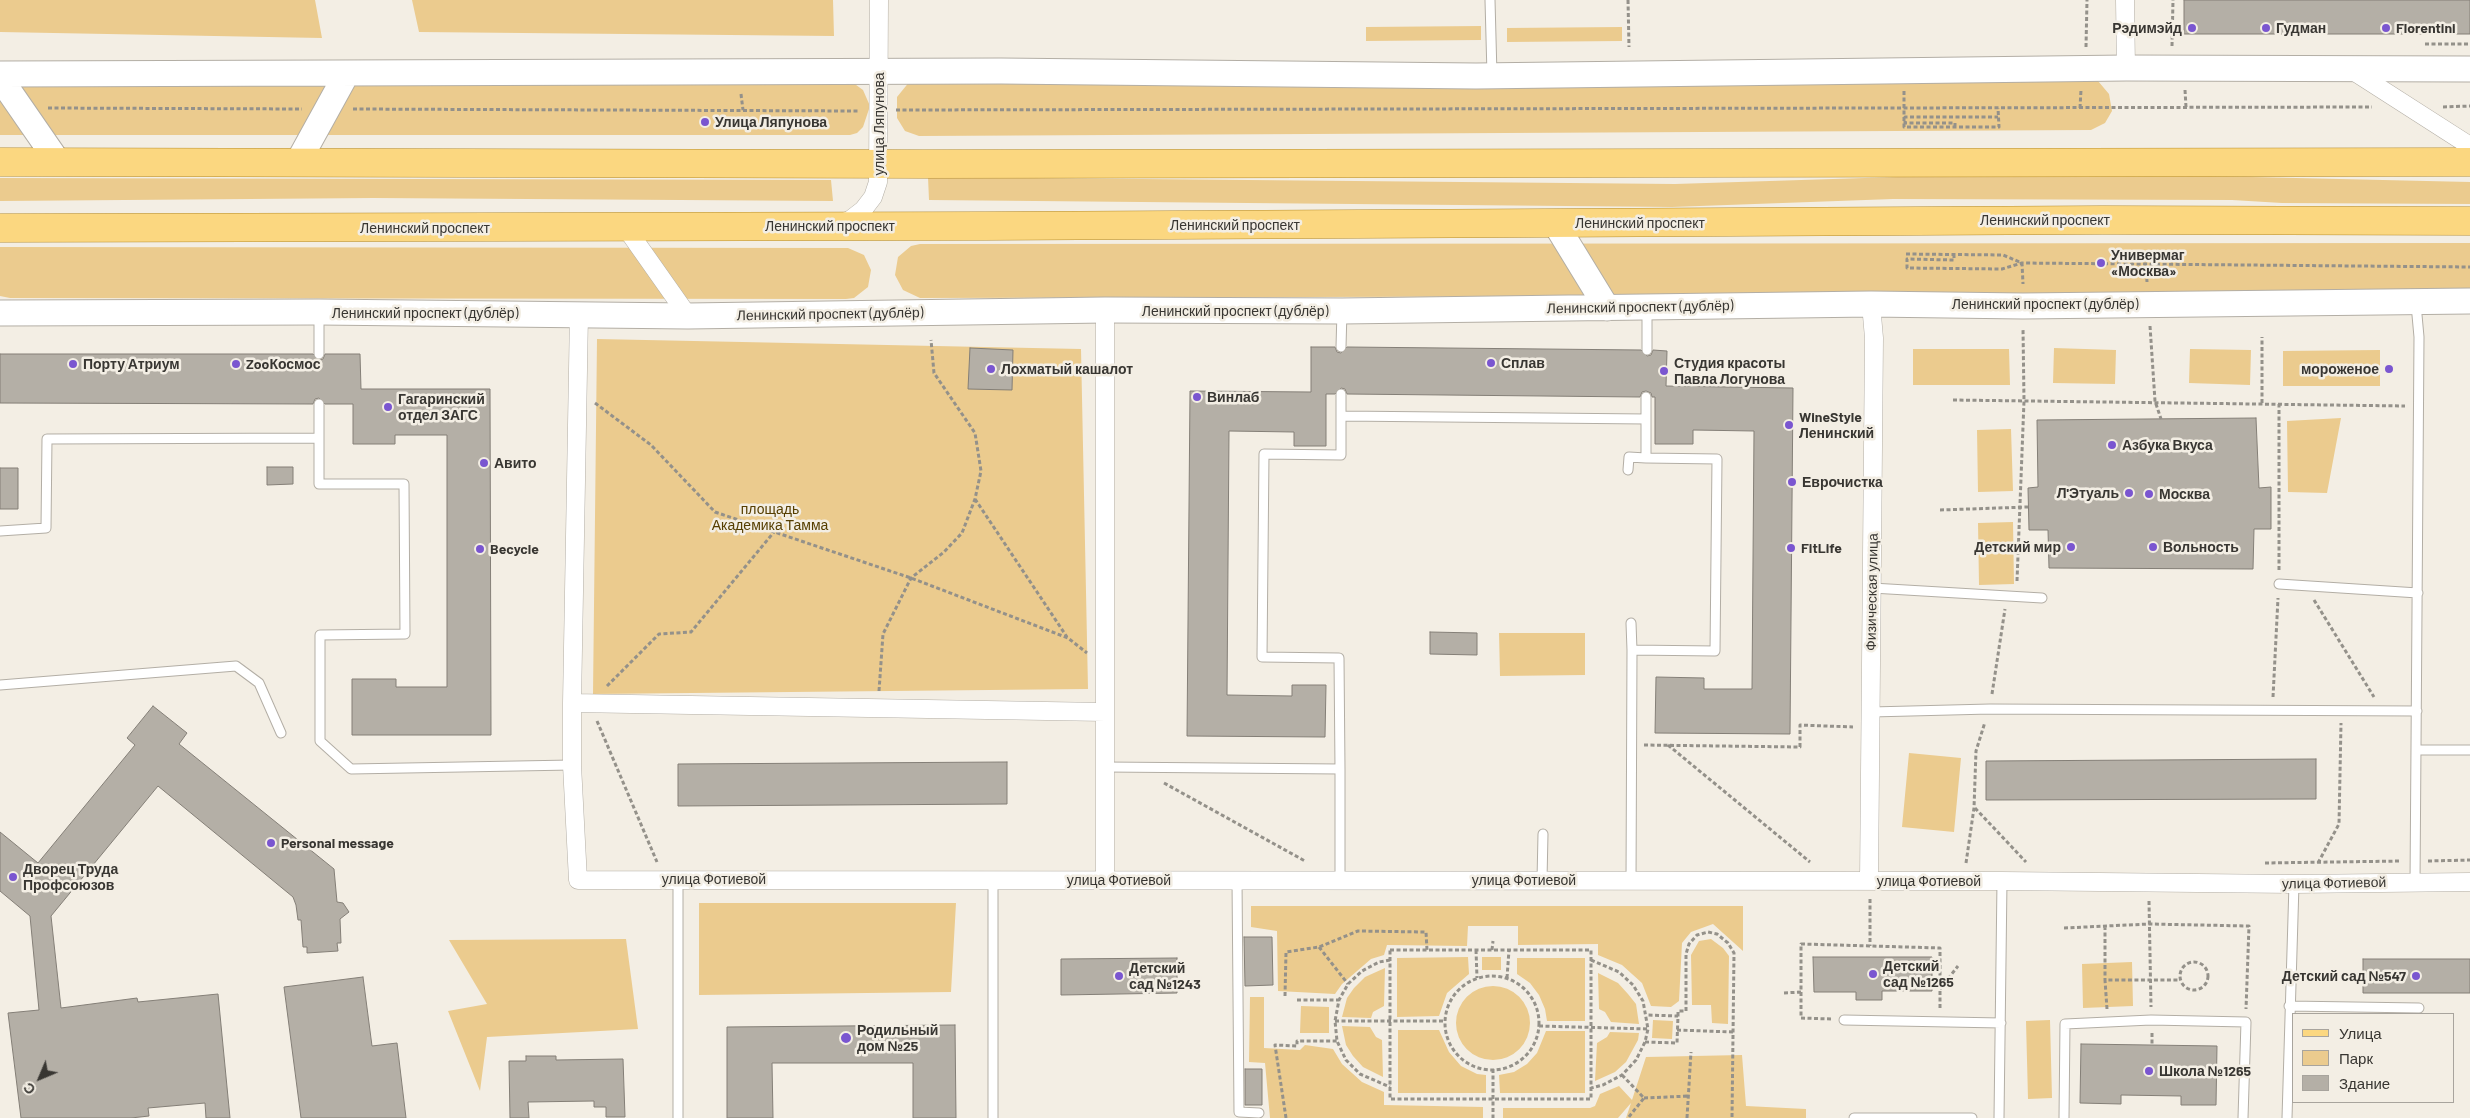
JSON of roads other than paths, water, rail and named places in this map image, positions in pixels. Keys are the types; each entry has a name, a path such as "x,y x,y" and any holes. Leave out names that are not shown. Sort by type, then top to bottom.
{"main road":[{"path":"0,162 2470,162"},
{"name":"Ленинский проспект","path":"6,230 2092,220 2470,221"}],"street":[{"name":"улица Ляпунова","path":"834,225 850,220 863,210 873,196 878,182 879,0"},
{"path":"2125,0 2126,68"},
{"path":"0,74 879,71 1492,76 2126,68 2470,69"},
{"path":"2350,69 2470,146"},
{"path":"298,162 347,73"},
{"path":"0,78 58,162"},
{"path":"1556,223 1607,308"},
{"path":"626,228 688,316"},
{"name":"Ленинский проспект (дублёр)","path":"0,313 318,312 688,316 1105,310 1342,311 1871,304 2023,306 2148,303 2470,301"},
{"name":"Физическая улица","path":"1870,889 1874,338 1871,304"},
{"path":"1105,310 1105,880"},
{"path":"572,765 579,314"},
{"path":"572,703 1105,712"},
{"name":"улица Фотиевой","path":"572,765 578,880 1834,881 1870,889 2002,881 2294,884 2470,882"}],"lane":[{"path":"1490,0 1492,76"},
{"path":"2415,882 2419,407 2419,336 2416,301"},
{"path":"1647,307 1647,350"},
{"path":"1341,347 1342,311"},
{"path":"318,312 319,354"},
{"path":"1340,880 1339,658 1262,657 1262,648 1264,454 1340,455 1341,394"},
{"path":"1646,397 1646,458"},
{"path":"319,404 319,484 404,484 405,616 405,634 320,635 320,741 351,770 572,765"},
{"path":"1341,416 1646,419"},
{"path":"0,531 46,528 47,439 319,438"},
{"path":"1628,470 1629,457 1717,459 1715,651 1632,650"},
{"path":"2279,584 2418,593"},
{"path":"1872,588 2007,594 2042,598"},
{"path":"1631,881 1632,623"},
{"path":"0,685 236,666 259,683 280,733"},
{"path":"1871,712 1990,709 2417,711"},
{"path":"2417,750 2470,750"},
{"path":"1105,767 1340,769"},
{"path":"1542,880 1543,834"},
{"path":"678,879 678,1118"},
{"path":"993,880 994,1118"},
{"path":"1237,880 1239,1112 1259,1113"},
{"path":"1999,1118 2002,881"},
{"path":"2287,1118 2294,884"},
{"path":"2289,1006 2419,1008"},
{"path":"1844,1020 2001,1023"},
{"path":"2064,1118 2065,1024 2151,1020 2246,1022 2243,1118"},
{"path":"1854,1118 1972,1118"}],"place":[{"name":"Рэдимэйд","path":"2192,28"},
{"name":"Гудман","path":"2266,28"},
{"name":"Florentini","path":"2386,28"},
{"name":"Улица Ляпунова","path":"705,122"},
{"name":"Универмаг «Москва»","path":"2101,263"},
{"name":"Сплав","path":"1491,363"},
{"name":"Порту Атриум","path":"73,364"},
{"name":"ZooКосмос","path":"236,364"},
{"name":"Лохматый кашалот","path":"991,369"},
{"name":"мороженое","path":"2389,369"},
{"name":"Студия красоты Павла Логунова","path":"1664,371"},
{"name":"Винлаб","path":"1197,397"},
{"name":"Гагаринский отдел ЗАГС","path":"388,407"},
{"name":"WineStyle Ленинский","path":"1789,425"},
{"name":"Азбука Вкуса","path":"2112,445"},
{"name":"Авито","path":"484,463"},
{"name":"Еврочистка","path":"1792,482"},
{"name":"Л'Этуаль","path":"2129,493"},
{"name":"Москва","path":"2149,494"},
{"name":"Детский мир","path":"2071,547"},
{"name":"Вольность","path":"2153,547"},
{"name":"FitLife","path":"1791,548"},
{"name":"Becycle","path":"480,549"},
{"name":"Personal message","path":"271,843"},
{"name":"Дворец Труда Профсоюзов","path":"13,877"},
{"name":"Детский сад №1265","path":"1873,974"},
{"name":"Детский сад №1243","path":"1119,976"},
{"name":"Детский сад №547","path":"2416,976"},
{"name":"Родильный дом №25","path":"846,1038"},
{"name":"Школа №1265","path":"2149,1071"}],"park label":[{"name":"площадь Академика Тамма","path":"770,518"}]}
